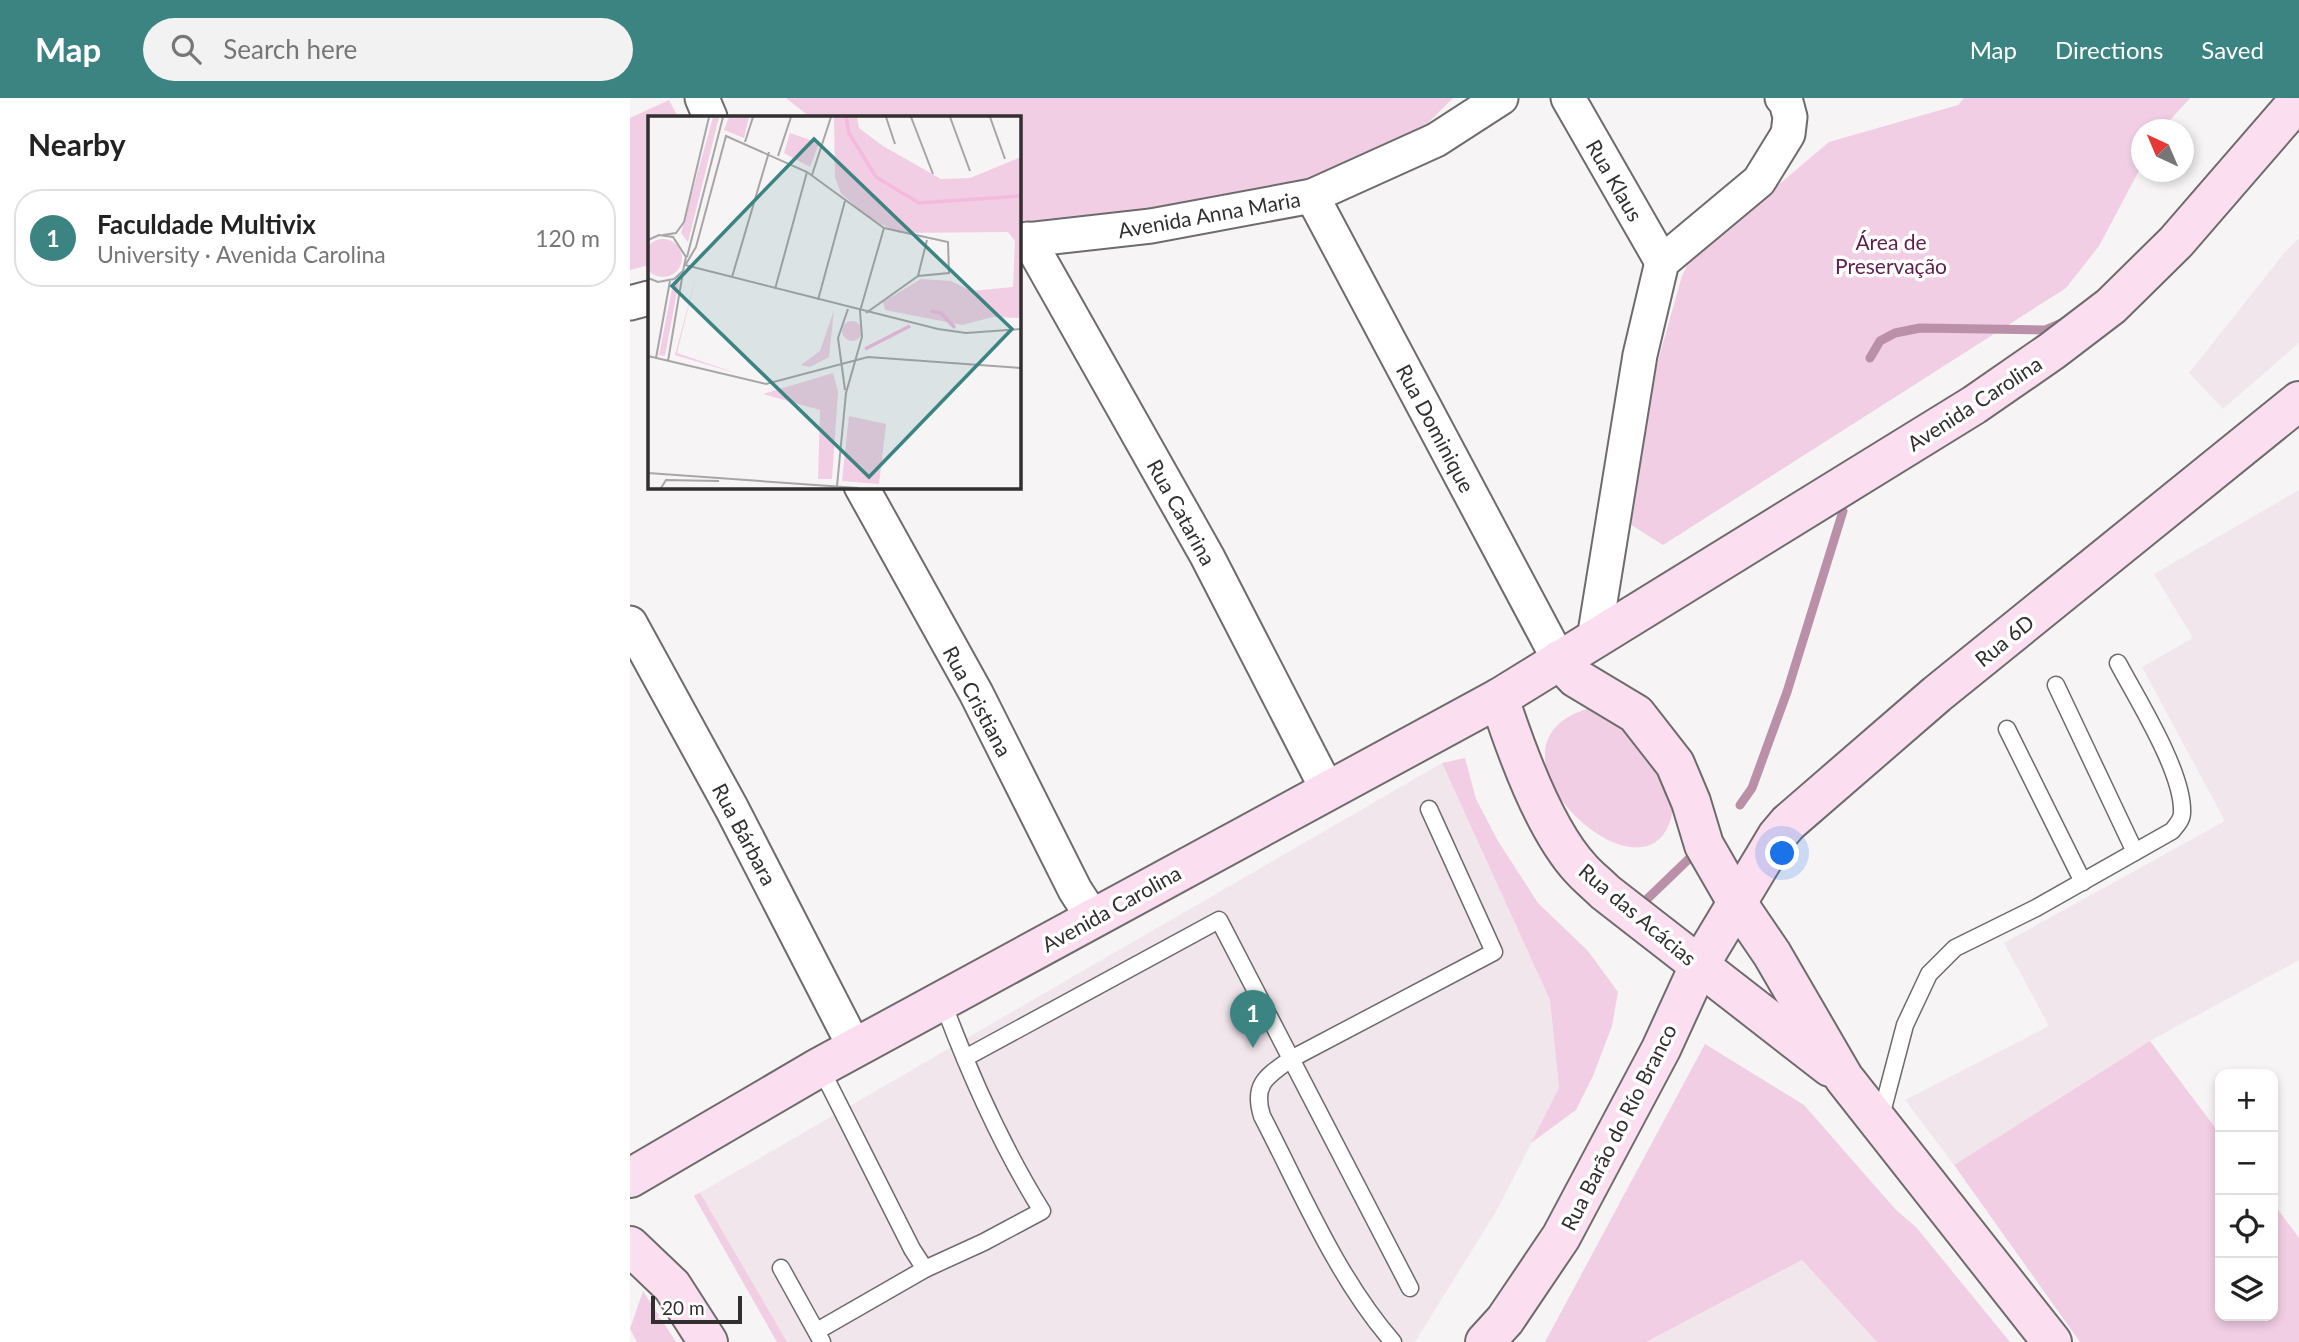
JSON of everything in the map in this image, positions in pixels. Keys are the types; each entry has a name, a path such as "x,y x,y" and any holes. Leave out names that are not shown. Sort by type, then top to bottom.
{"street":[{"path":"702,98 710,116"},
{"name":"Avenida Anna Maria","path":"1023,240 1151,226 1312,196 1436,140 1501,98"},
{"name":"Rua Klaus","path":"1568,98 1662,262"},
{"path":"1594,639 1640,355 1662,262 1759,181 1788,134 1790,117 1786,102 1782,98"},
{"name":"Avenida Carolina","path":"630,1178 820,1067 1327,789 1499,698 1974,405 2111,306 2176,242 2299,100"},
{"name":"Rua Dominique","path":"1312,196 1559,660"},
{"name":"Rua Catarina","path":"1023,240 1207,556 1327,789"},
{"path":"630,303 648,298"},
{"name":"Rua 6D","path":"1738,904 1777,836 1788,822 1937,694 2299,401"},
{"name":"Rua Cristiana","path":"862,488 976,693 1076,890 1093,918"},
{"name":"Rua Bárbara","path":"630,623 732,809 855,1048"},
{"name":"Rua das Acácias","path":"1559,660 1576,678 1636,714 1675,764 1691,802 1704,845 1738,904 1772,954 1844,1078 2052,1342"},
{"name":"Rua das Acácias","path":"1499,698 1530,780 1558,838 1580,868 1605,892 1844,1078"},
{"name":"Rua Barão do Río Branco","path":"1485,1342 1505,1320 1561,1237 1661,1049 1699,966 1738,904"},
{"path":"630,1246 672,1286 708,1342"}],"lane":[{"path":"1879,1122 1905,1025 1929,974 1955,948 2036,908 2172,831 2182,816 2181,794 2166,757 2118,663"},
{"path":"2056,685 2135,852"},
{"path":"2007,729 2083,882"},
{"path":"1393,1342 1366,1307 1343,1270 1262,1116 1258,1101 1259,1087 1271,1073 1292,1059 1494,951 1429,809"},
{"path":"965,1058 1219,920 1410,1288"},
{"path":"781,1268 819,1336 925,1269 1042,1211 1016,1170 942,1000"},
{"path":"820,1067 912,1249 925,1269"}],"shaded area":[{"path":"2299,238 2299,343 2223,409 2189,373"},
{"path":"2299,490 2299,960 2150,1041 1954,1165 1905,1100 2049,1026 2004,943 2225,821 2142,667 2193,638 2154,574"},
{"path":"1442,763 1550,1000 1559,1089 1497,1210 1415,1342 777,1342 694,1196"},
{"path":"1802,1260 1877,1342 1646,1342"}],"green space":[{"path":"786,98 1453,98 1400,151 1185,215 1020,223 1020,116 809,116"},
{"name":"Área de Preservação","path":"1964,98 2190,98 2171,119 2131,119 2133,182 2099,246 2066,288 1663,545 1622,519 1639,428 1682,276 1690,260 1829,142 1958,105"},
{"path":"669,100 677,116 648,116 648,265 630,270 630,118"},
{"path":"1590,708 1620,713 1670,792 1672,816 1668,826 1663,835 1643,847 1617,844 1590,828 1566,805 1549,778 1545,750 1557,726"},
{"path":"1465,758 1476,799 1498,841 1538,903 1588,951 1618,992 1612,1026 1593,1076 1576,1110 1531,1143 1559,1088 1550,1000 1442,763"},
{"path":"2150,1041 2215,1127 2215,1321 2278,1321 2278,1210 2299,1238 2299,1342 2080,1342 1954,1165"},
{"path":"1705,1044 1804,1105 1896,1210 1916,1227 2010,1342 1877,1342 1802,1260 1646,1342 1545,1342"},
{"path":"700,1193 787,1342 777,1342 694,1196"},
{"path":"643,1291 676,1342 637,1342 630,1329"}],"waterway":[{"path":"1870,358 1880,341 1895,333 1920,328 2045,330 2061,323"},
{"path":"1740,805 1752,788 1787,692 1843,511"},
{"path":"1642,904 1696,852"}],"place":[{"name":"Faculdade Multivix","path":"1253,1048"}]}
